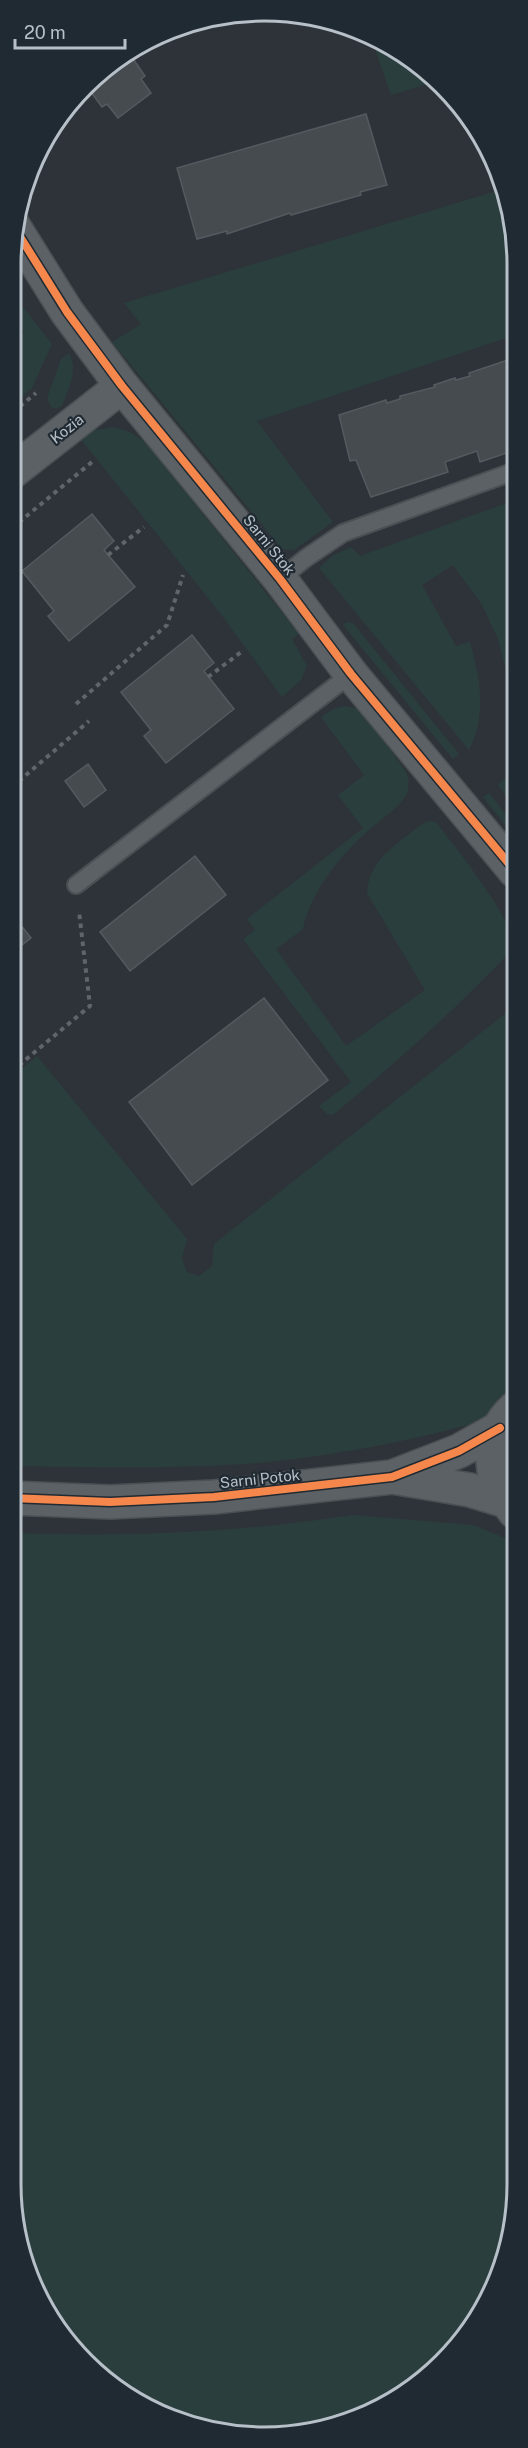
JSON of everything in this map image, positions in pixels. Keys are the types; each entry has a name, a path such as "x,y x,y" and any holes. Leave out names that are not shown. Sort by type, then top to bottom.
{"street":[{"name":"Sarni Stok","path":"22,241 67,312 122,386 280,579 351,674 507,861"},
{"name":"Kozia","path":"21,465 122,386"},
{"name":"Sarni Potok","path":"21,1498 110,1502 214,1497 392,1477 459,1450 507,1419"},
{"path":"507,1420 495,1442 494,1473 507,1499"},
{"name":"Sarni Potok","path":"392,1477 470,1490 507,1505"}],"lane":[{"path":"280,579 343,533 507,474"},
{"path":"76,885 351,674"}],"path":[{"path":"21,405 36,393"},
{"path":"21,521 92,462"},
{"path":"108,555 144,527"},
{"path":"76,704 166,625 183,575"},
{"path":"208,677 243,650"},
{"path":"21,779 89,722"},
{"path":"21,1064 90,1006 76,885"}],"shaded area":[{"path":"375,48 399,62 427,84 391,95"},
{"path":"496,191 499,201 505,232 507,264 507,338 257,421 333,522 294,550 282,549 112,342 141,324 124,303"},
{"path":"21,308 24,308 52,344 32,388 21,397 21,334 24,332 21,327"},
{"path":"69,353 73,366 72,380 62,406 56,409 51,407 47,398 61,359"},
{"path":"115,427 130,432 146,443 299,634 292,639 307,666 301,680 282,697 217,609 79,437 96,430"},
{"path":"507,503 507,675 498,639 482,605 453,565 422,585 456,646 470,642 479,682 480,710 475,737 469,750 319,568 332,556 351,547 360,556"},
{"path":"347,622 353,623 459,754 453,759 343,625"},
{"path":"345,706 359,709 367,716 406,772 408,789 399,805 358,840 337,862 320,887 303,929 276,949 346,1046 425,990 367,893 373,870 379,861 395,845 423,823 429,821 436,822 482,883 504,918 507,925 507,955 427,1034 333,1115 327,1114 319,1106 351,1082 243,939 255,930 247,919 363,828 338,795 364,775 321,717 333,709"},
{"path":"507,776 507,797 498,785"},
{"path":"489,793 507,816 507,828 483,797"},
{"path":"507,1012 507,1413 446,1431 372,1447 297,1459 172,1467 21,1466 21,1069 37,1056 187,1239 182,1259 187,1272 199,1276 212,1266 214,1244"},
{"path":"352,1515 473,1525 507,1539 507,2184 505,2216 499,2247 489,2277 474,2306 447,2344 412,2377 357,2409 327,2419 296,2425 264,2427 232,2425 201,2419 171,2409 129,2386 104,2367 81,2344 62,2319 39,2277 29,2247 23,2216 21,2184 21,1533 139,1534 225,1530"}],"building":[{"path":"134,60 145,76 141,79 151,93 118,118 107,104 102,107 91,93 116,71"},
{"path":"366,114 387,185 360,192 361,195 291,215 290,213 227,234 227,231 197,239 177,168"},
{"path":"507,360 507,453 480,462 477,451 445,462 448,472 371,497 356,460 350,461 339,415 386,400 387,403 400,399 400,396 435,387 434,385 455,378 456,380 470,376 469,373"},
{"path":"92,514 114,541 104,550 135,587 69,641 48,616 54,611 22,571"},
{"path":"192,635 214,663 204,671 234,709 166,763 144,736 151,730 121,692"},
{"path":"88,764 106,790 84,807 65,781"},
{"path":"195,856 226,895 130,971 100,932"},
{"path":"21,925 31,938 21,946"},
{"path":"264,998 328,1080 192,1185 129,1102"}],"cycle path":[{"path":"22,241 67,312 122,386 280,579 351,674 507,861"},
{"path":"21,1498 110,1502 214,1497 392,1477 459,1451 500,1428"}]}
